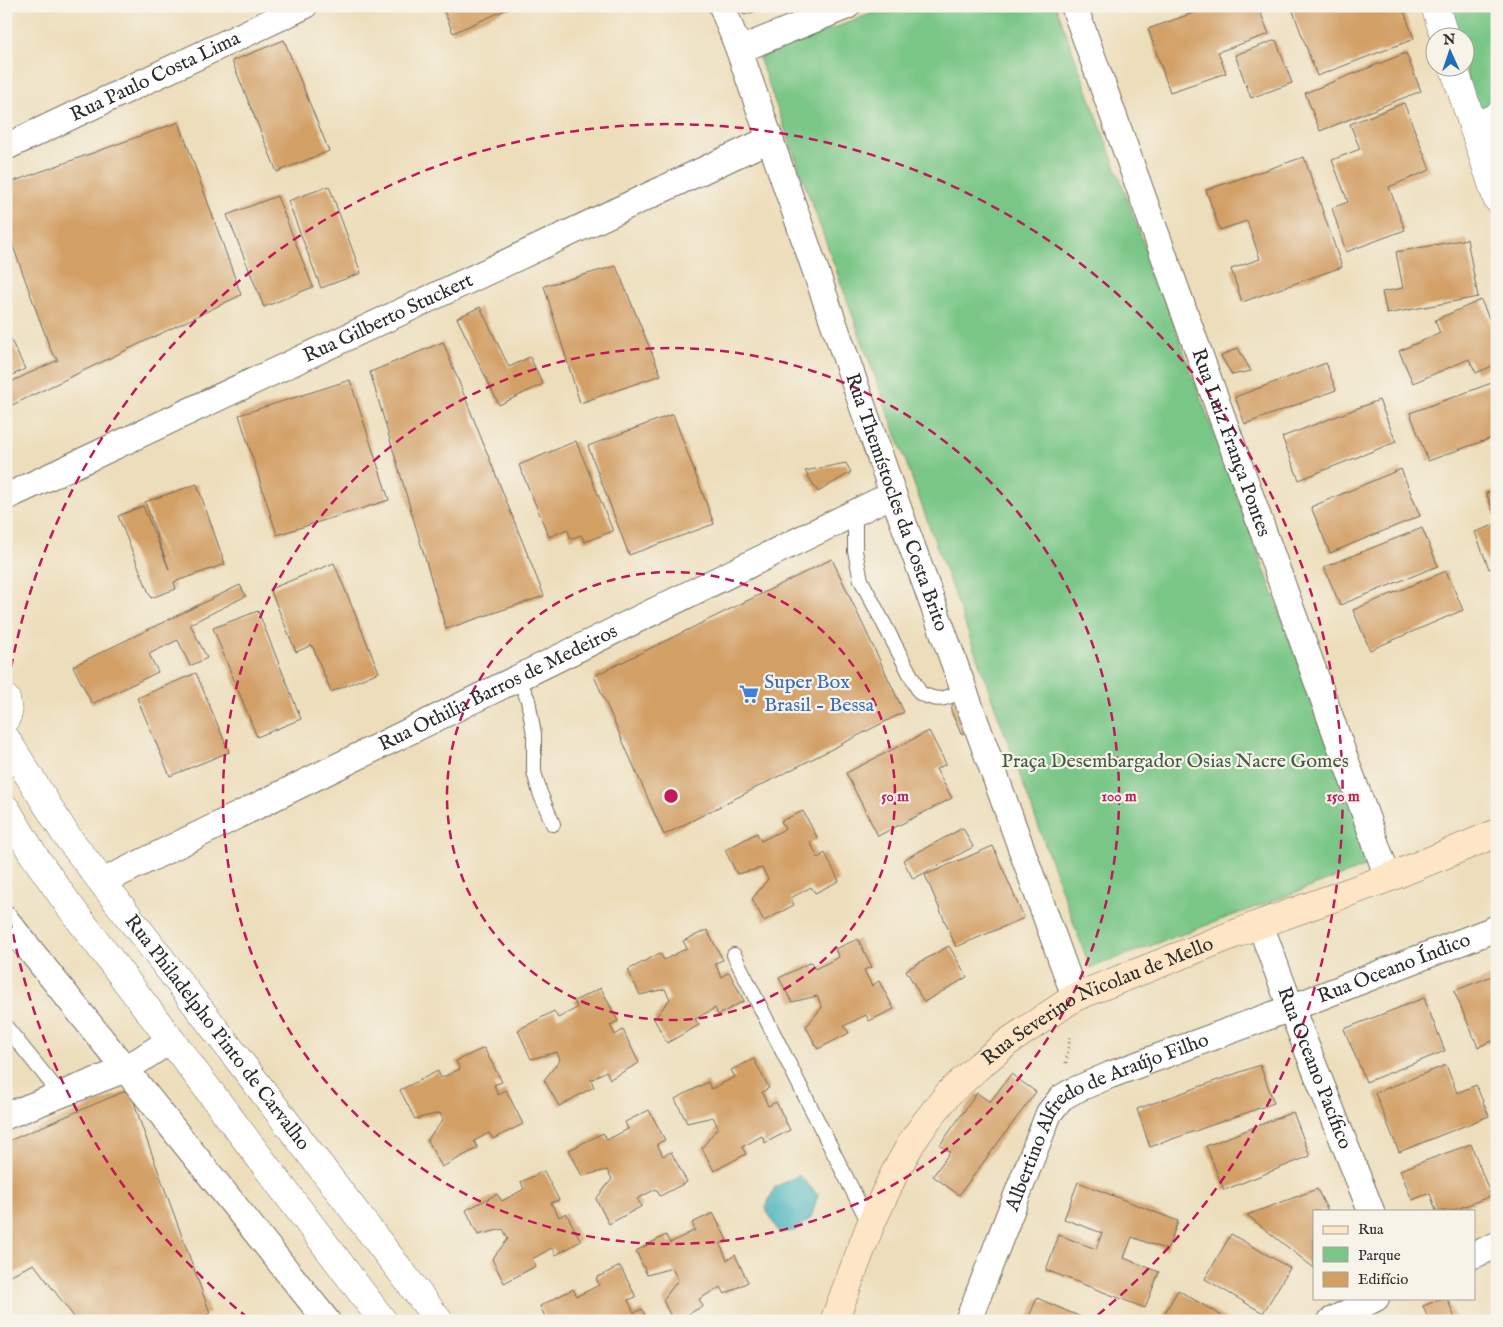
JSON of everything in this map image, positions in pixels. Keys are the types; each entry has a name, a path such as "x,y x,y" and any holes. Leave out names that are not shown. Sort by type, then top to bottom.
{"main road":[{"name":"Rua Severino Nicolau de Mello","path":"834,1321 870,1226 894,1174 912,1142 950,1093 1008,1042 1075,997 1260,924 1388,878 1497,833"}],"street":[{"name":"Rua Paulo Costa Lima","path":"6,147 304,6"},
{"name":"Rua Themístocles da Costa Brito","path":"722,6 893,494 1075,997"},
{"path":"739,50 847,6"},
{"name":"Rua Luiz França Pontes","path":"1074,6 1388,878"},
{"path":"1435,6 1442,28"},
{"path":"1460,78 1485,122 1497,199"},
{"name":"Rua Gilberto Stuckert","path":"6,497 770,139"},
{"name":"Rua Othilia Barros de Medeiros","path":"102,882 893,494"},
{"path":"6,699 8,713 6,718"},
{"name":"Rua Philadelpho Pinto de Carvalho","path":"6,739 66,835 439,1321"},
{"name":"Rua Philadelpho Pinto de Carvalho","path":"6,809 33,854 63,897 383,1321"},
{"path":"6,920 326,1321"},
{"name":"Rua Oceano Pacífico","path":"1260,924 1371,1210"},
{"name":"Rua Oceano Índico","path":"1291,1008 1497,928"},
{"name":"Albertino Alfredo de Araújo Filho","path":"968,1321 1049,1113 1061,1098 1110,1075 1291,1008"},
{"path":"6,1116 126,1069 171,1040"},
{"path":"1476,1254 1497,1245"},
{"path":"1332,1321 1372,1300"}],"lane":[{"path":"855,512 855,551 861,580 920,693 932,699 945,698 964,690"},
{"path":"518,677 528,700 534,734 534,772 540,793 553,824"},
{"path":"734,955 870,1226"},
{"path":"6,1027 61,1095"}],"path":[{"path":"1061,1098 1075,997"}],"green space":[{"name":"Praça Desembargador Osias Nacre Gomes","path":"890,6 1056,6 1373,864 1090,968 759,58"},
{"path":"1435,6 1497,6 1497,117 1473,127 1467,78 1476,78 1476,28 1442,28"}],"water":[{"path":"799,1175 818,1195 811,1218 796,1231 779,1233 765,1208 775,1187"}],"building":[{"path":"442,6 514,6 453,33"},
{"path":"741,6 762,6 763,9 744,15"},
{"path":"1213,6 1258,6 1269,34 1218,52 1226,73 1170,92 1148,29"},
{"path":"1291,6 1402,6 1414,39 1317,76"},
{"path":"284,40 329,151 277,172 232,61"},
{"path":"1276,40 1292,83 1251,98 1235,55"},
{"path":"1406,53 1421,91 1320,131 1305,93"},
{"path":"1404,103 1430,170 1389,187 1405,230 1346,252 1332,208 1348,202 1332,160 1360,149 1350,124"},
{"path":"179,122 241,295 6,408 6,384 58,360 51,351 6,227 6,184"},
{"path":"1304,157 1342,267 1242,302 1231,269 1260,259 1247,221 1220,230 1206,190"},
{"path":"329,186 361,273 321,288 288,201"},
{"path":"277,196 313,287 264,307 227,215"},
{"path":"1467,239 1478,297 1387,314 1382,292 1403,288 1396,252"},
{"path":"616,266 661,375 580,403 544,286"},
{"path":"1481,300 1497,337 1497,364 1476,373 1469,359 1413,383 1399,351 1440,333 1435,320"},
{"path":"480,307 509,367 530,357 543,384 499,405 457,318"},
{"path":"6,330 25,369 6,378"},
{"path":"443,342 544,596 446,629 370,372"},
{"path":"1238,348 1251,371 1232,375 1221,356"},
{"path":"1326,363 1336,390 1245,424 1235,397"},
{"path":"350,380 389,500 277,535 239,415"},
{"path":"1497,381 1497,436 1428,461 1410,413"},
{"path":"1379,400 1396,442 1299,480 1282,437"},
{"path":"673,414 714,524 629,555 588,446"},
{"path":"576,441 613,531 585,542 581,535 571,539 567,529 549,537 519,465"},
{"path":"1497,454 1497,465 1493,455"},
{"path":"846,463 851,472 818,492 805,471"},
{"path":"1401,469 1420,516 1330,553 1311,507"},
{"path":"197,484 225,564 174,582 176,589 151,598 118,516 143,506 169,569 145,502"},
{"path":"1497,489 1497,520 1486,493"},
{"path":"1497,524 1497,566 1489,569 1475,532"},
{"path":"1422,528 1438,566 1340,605 1324,567"},
{"name":"Super Box Brasil - Bessa","path":"832,559 904,712 664,835 594,676"},
{"path":"334,563 379,672 331,692 312,645 296,652 270,589"},
{"path":"1446,571 1463,610 1370,650 1353,610"},
{"path":"240,585 246,596 190,624 207,658 190,666 178,640 149,654 158,672 92,704 73,666"},
{"path":"258,611 301,719 257,737 213,628"},
{"path":"196,673 229,752 170,776 137,698"},
{"path":"958,701 973,730 961,734 951,711 953,702"},
{"path":"929,731 946,764 936,769 952,798 878,836 846,773"},
{"path":"803,811 818,839 810,842 818,858 825,853 839,881 815,893 811,887 791,898 794,905 764,921 752,899 768,879 762,868 737,874 725,850 757,833 761,841 785,829 781,821"},
{"path":"963,828 973,847 913,879 903,860"},
{"path":"993,846 1024,918 956,947 925,875"},
{"path":"707,930 723,960 715,963 721,977 729,972 744,1001 718,1015 715,1008 695,1019 699,1025 667,1043 654,1019 670,999 665,989 640,995 628,970 660,953 664,960 687,948 683,941"},
{"path":"858,939 872,967 864,970 872,986 879,981 894,1009 869,1021 866,1015 844,1026 849,1033 818,1049 806,1027 822,1007 817,996 792,1002 779,978 811,962 815,969 839,957 835,949"},
{"path":"949,946 967,977 924,1002 906,970"},
{"path":"1497,974 1497,1039 1478,1047 1454,991"},
{"path":"601,988 618,1021 610,1025 615,1035 623,1030 639,1063 610,1079 606,1071 591,1080 594,1087 559,1106 544,1080 560,1060 557,1052 531,1059 518,1030 554,1011 558,1018 577,1008 574,1001"},
{"path":"1424,998 1445,1051 1366,1082 1344,1029"},
{"path":"484,1048 502,1082 494,1085 498,1095 506,1090 523,1124 493,1139 489,1133 474,1141 478,1148 442,1167 427,1140 443,1120 440,1113 415,1119 400,1090 438,1071 441,1078 460,1069 456,1061"},
{"path":"754,1059 769,1088 762,1092 768,1106 776,1102 790,1130 765,1143 762,1136 742,1147 746,1154 714,1171 702,1148 718,1127 713,1117 687,1123 675,1099 708,1082 711,1089 735,1077 731,1070"},
{"path":"1260,1065 1274,1103 1150,1147 1137,1109"},
{"path":"1446,1065 1457,1093 1476,1085 1489,1116 1399,1152 1375,1093"},
{"path":"1011,1074 1036,1092 959,1195 933,1176 950,1152 940,1145 977,1093 990,1102"},
{"path":"130,1089 210,1313 190,1321 77,1321 34,1264 6,1277 6,1142"},
{"path":"649,1110 665,1140 657,1144 663,1156 671,1152 687,1182 660,1196 656,1189 637,1199 642,1206 609,1224 596,1199 612,1179 607,1170 582,1176 569,1150 603,1133 607,1140 628,1129 625,1122"},
{"path":"1293,1112 1310,1156 1224,1190 1206,1146"},
{"path":"1471,1144 1491,1196 1455,1210 1436,1210 1430,1193 1412,1200 1400,1170"},
{"path":"544,1171 559,1200 551,1203 559,1217 566,1213 581,1241 556,1255 552,1248 532,1259 536,1266 504,1283 492,1259 508,1239 503,1229 478,1235 466,1210 497,1194 502,1201 524,1189 521,1182"},
{"path":"1078,1182 1178,1221 1167,1250 1132,1237 1124,1258 1159,1272 1145,1308 1046,1270 1059,1235 1096,1249 1102,1233 1064,1219"},
{"path":"1317,1189 1328,1210 1313,1210 1313,1267 1247,1215"},
{"path":"713,1213 727,1240 720,1244 727,1260 735,1255 748,1282 725,1294 721,1287 699,1299 703,1306 673,1321 663,1300 678,1280 672,1268 647,1275 636,1251 666,1235 670,1243 695,1230 692,1223"},
{"path":"1231,1234 1290,1268 1263,1313 1205,1279"},
{"path":"620,1266 636,1297 628,1300 634,1313 642,1309 648,1321 547,1321 540,1306 573,1289 577,1296 599,1285 596,1278"},
{"path":"1178,1290 1230,1321 1160,1321"},
{"path":"1037,1298 1090,1321 1027,1321"},
{"path":"1438,1300 1448,1300 1456,1321 1429,1321 1423,1306"}],"place":[{"name":"Super Box Brasil - Bessa","path":"749,694"}]}
